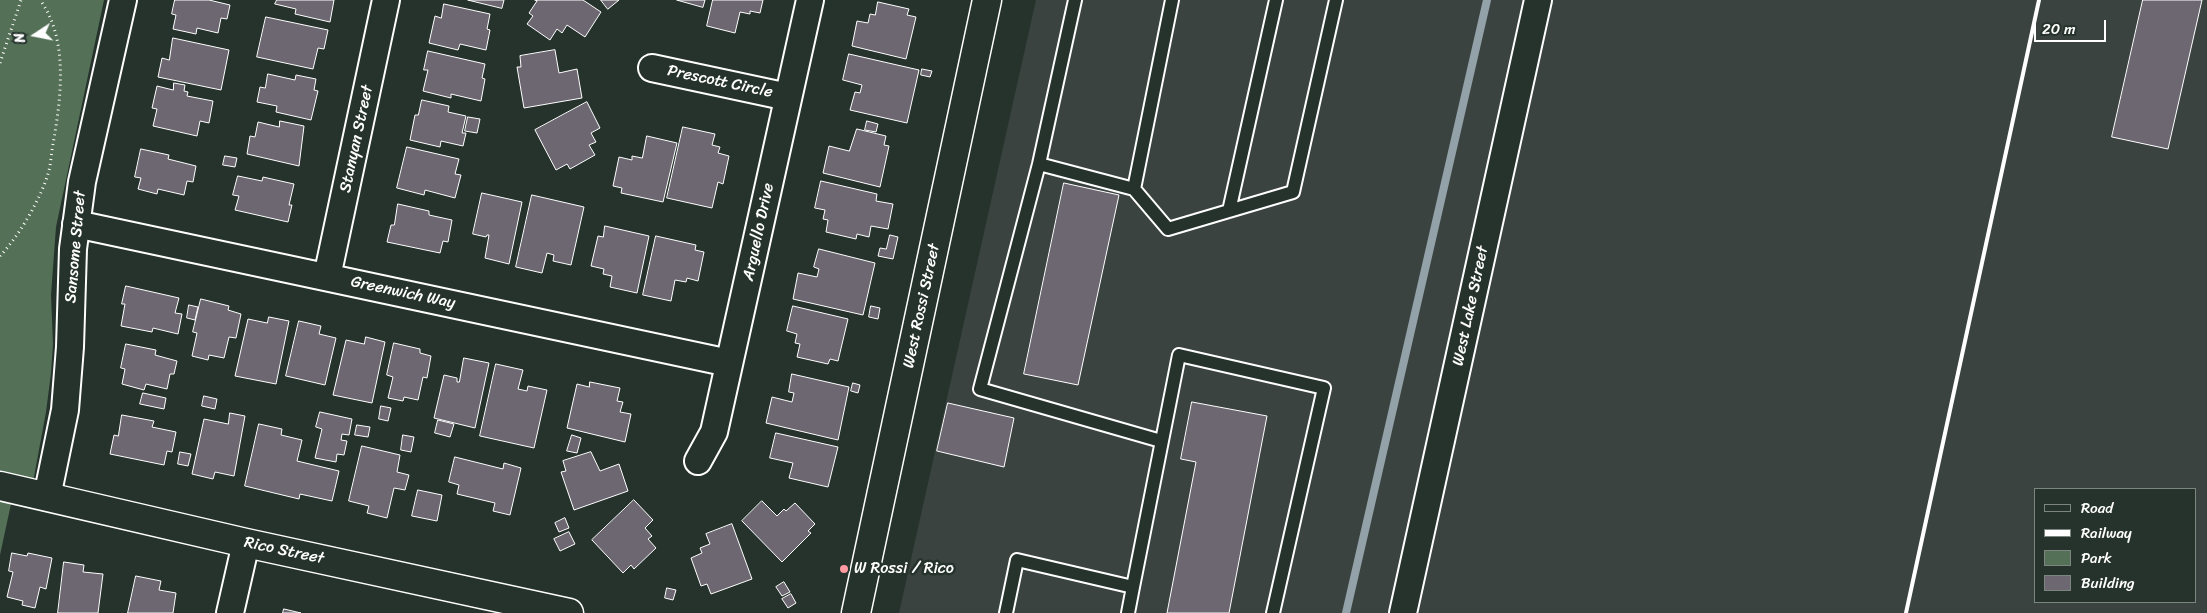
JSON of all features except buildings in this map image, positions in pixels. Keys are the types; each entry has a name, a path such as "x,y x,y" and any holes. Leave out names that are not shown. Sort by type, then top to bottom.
{"main road":[{"name":"West Rossi Street","path":"856,613 987,0"},
{"name":"Rico Street","path":"0,486 246,543 569,613"}],"street":[{"name":"Sansome Street","path":"47,497 61,436 66,400 73,249 82,182 123,0"},
{"name":"Stanyan Street","path":"327,277 386,0"},
{"name":"Arguello Drive","path":"698,461 714,432 810,0"},
{"name":"West Lake Street","path":"1403,613 1538,0"},
{"name":"Prescott Circle","path":"652,68 788,97"},
{"name":"Greenwich Way","path":"76,224 729,363"},
{"path":"230,613 246,543"}],"lane":[{"path":"1075,0 1039,164 980,389 1161,441"},
{"path":"1134,189 1172,0"},
{"path":"1229,211 1276,0"},
{"path":"1039,164 1134,189 1168,229 1293,192 1336,0"},
{"path":"1128,613 1178,355 1324,388 1273,613"},
{"path":"1006,613 1017,560 1133,587"}],"path":[{"path":"0,63 21,0"},
{"path":"0,256 30,212 48,174 58,114 60,80 56,40 51,23 40,0"}],"shaded area":[{"path":"1036,0 2207,0 2207,613 899,613"}],"green space":[{"path":"0,0 104,0 56,227 51,295 53,344 51,373 31,493 14,490 0,555"}],"waterway":[{"path":"1346,613 1487,0"}],"railway":[{"path":"1906,613 2039,0"}],"place":[{"name":"W Rossi / Rico","path":"844,569"}]}
